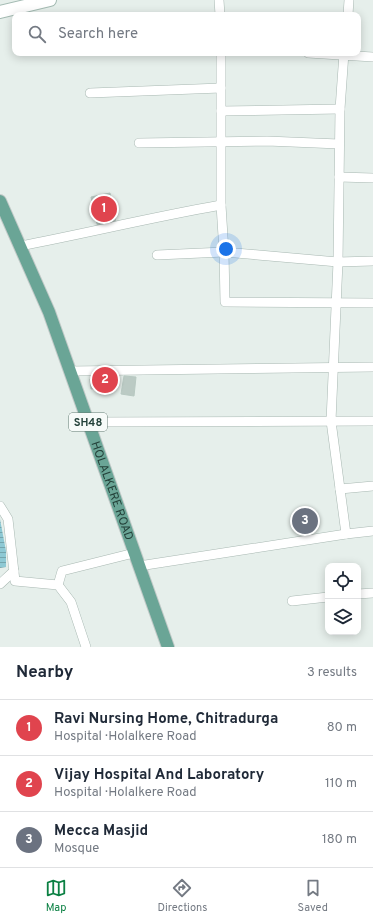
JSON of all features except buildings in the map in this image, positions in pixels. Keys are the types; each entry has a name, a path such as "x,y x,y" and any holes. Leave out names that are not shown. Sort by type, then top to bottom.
{"main road":[{"name":"HOLALKERE ROAD","path":"0,202 49,312 168,647"}],"street":[{"path":"0,12 50,0"},
{"path":"219,0 220,12"},
{"path":"348,12 349,0"},
{"path":"221,56 221,205 225,302 373,303"},
{"path":"344,56 340,109 338,262 331,421 346,534"},
{"path":"361,56 373,57"},
{"path":"90,93 221,88"},
{"path":"221,111 340,109"},
{"path":"139,143 267,141 339,144"},
{"path":"339,177 373,178"},
{"path":"20,246 91,233 151,218 221,205"},
{"path":"157,255 224,252 338,262 373,261"},
{"path":"70,370 334,366 373,367"},
{"path":"88,422 373,421"},
{"path":"340,489 373,486"},
{"path":"0,506 8,519 15,581 58,585 71,602 86,647"},
{"path":"139,566 373,531"},
{"path":"58,585 62,571 134,553"},
{"path":"0,584 14,571"},
{"path":"361,594 373,593"},
{"path":"292,601 325,597"}],"water":[{"path":"0,519 6,551 6,567 0,568"}],"place":[{"name":"Ravi Nursing Home, Chitradurga","path":"104,209"},
{"name":"Vijay Hospital And Laboratory","path":"105,380"},
{"name":"Mecca Masjid","path":"305,521"}]}
